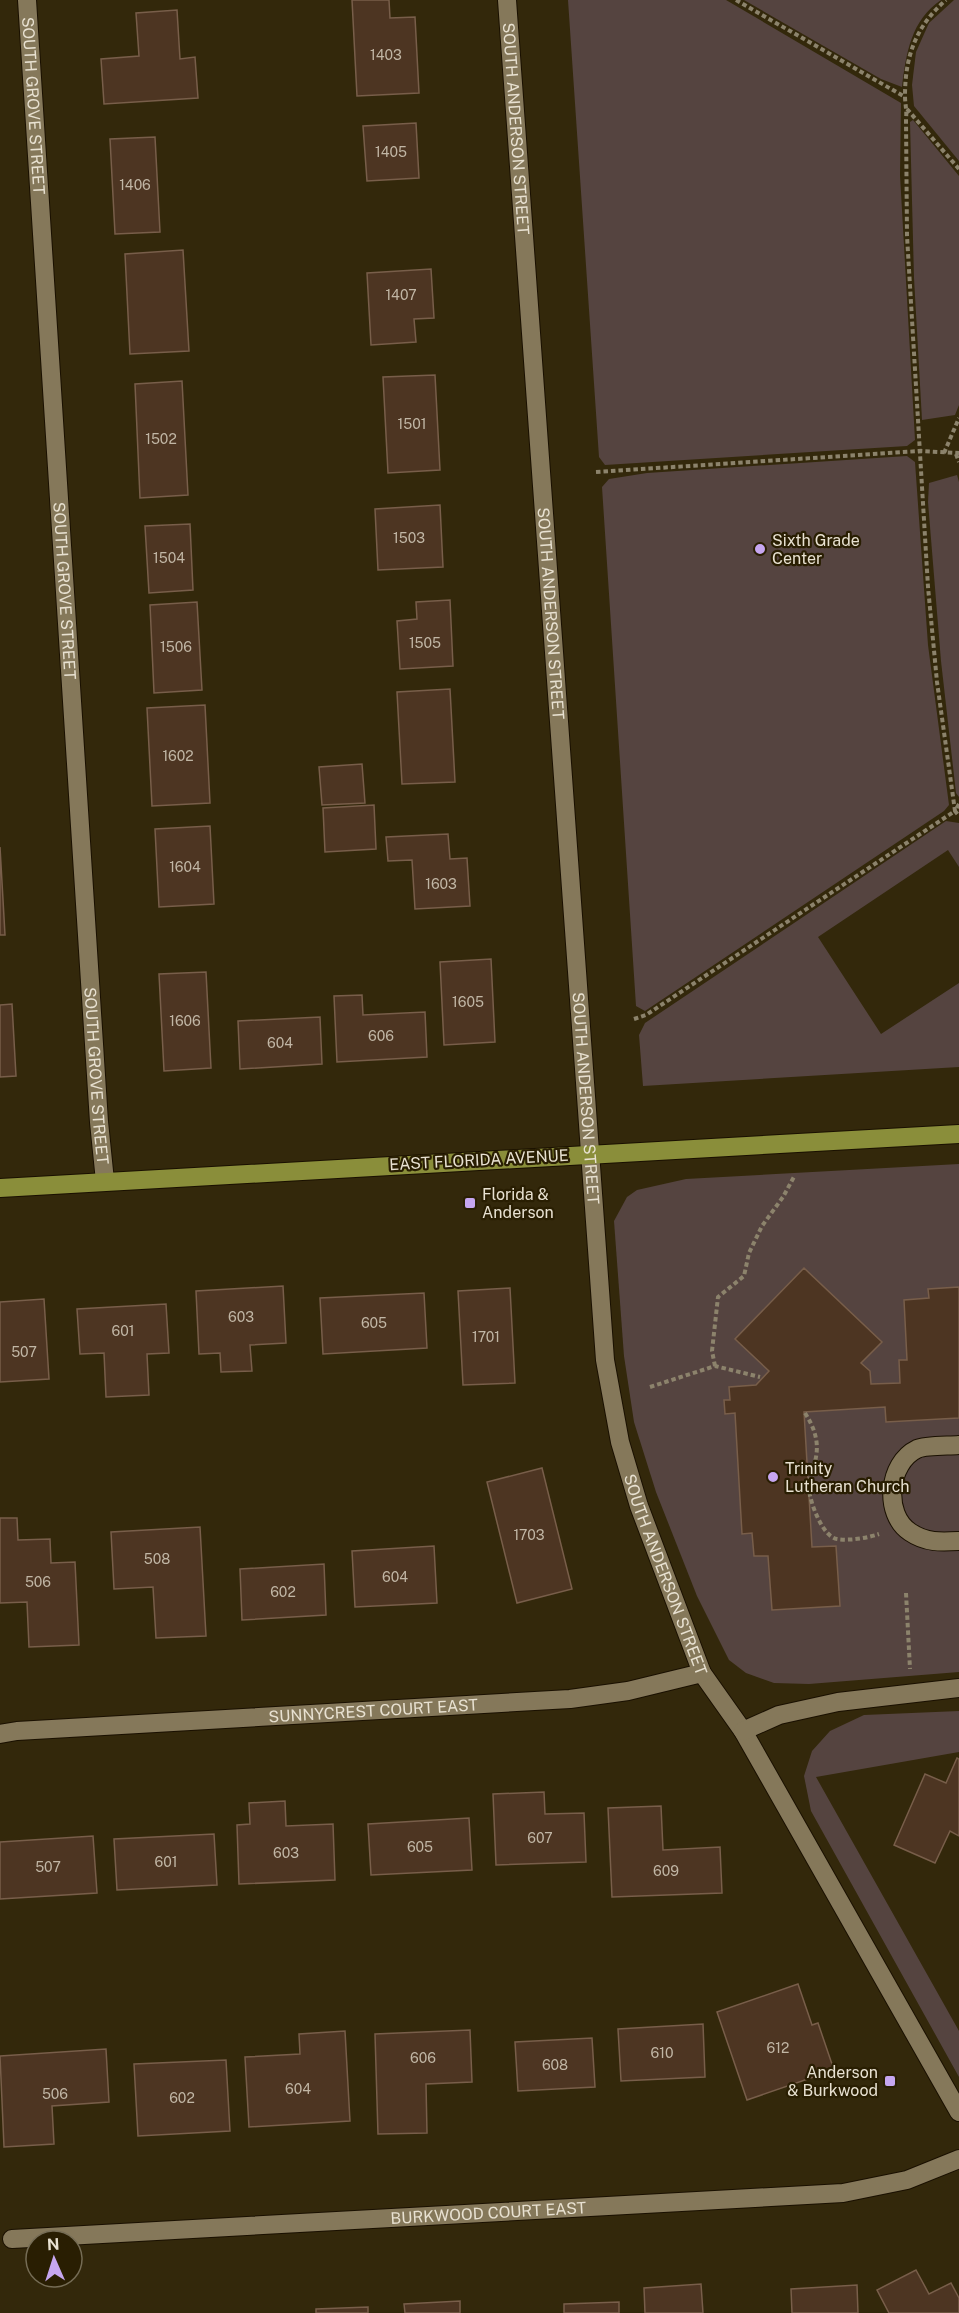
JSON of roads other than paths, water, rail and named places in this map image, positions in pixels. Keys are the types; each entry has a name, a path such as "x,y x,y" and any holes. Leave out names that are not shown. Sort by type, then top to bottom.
{"main road":[{"name":"EAST FLORIDA AVENUE","path":"0,1188 959,1134"}],"street":[{"name":"SOUTH GROVE STREET","path":"27,0 99,1122 105,1181"},
{"name":"SOUTH ANDERSON STREET","path":"507,0 573,925 592,1154 596,1246 605,1360 620,1442 639,1506 702,1673 743,1731 959,2112"},
{"path":"959,1445 918,1449 898,1466 892,1485 896,1516 909,1531 933,1542 959,1541"},
{"name":"SUNNYCREST COURT EAST","path":"0,1734 570,1699 628,1691 702,1673"},
{"path":"743,1731 779,1715 838,1702 959,1688"},
{"name":"SUNNYCREST COURT EAST","path":"0,1728 40,1730"},
{"name":"BURKWOOD COURT EAST","path":"4,2240 843,2193 907,2180 959,2159"}],"place":[{"name":"Sixth Grade Center","path":"760,549"},
{"name":"Florida & Anderson","path":"470,1203"},
{"name":"Trinity Lutheran Church","path":"773,1477"},
{"name":"Anderson & Burkwood","path":"890,2081"}]}
